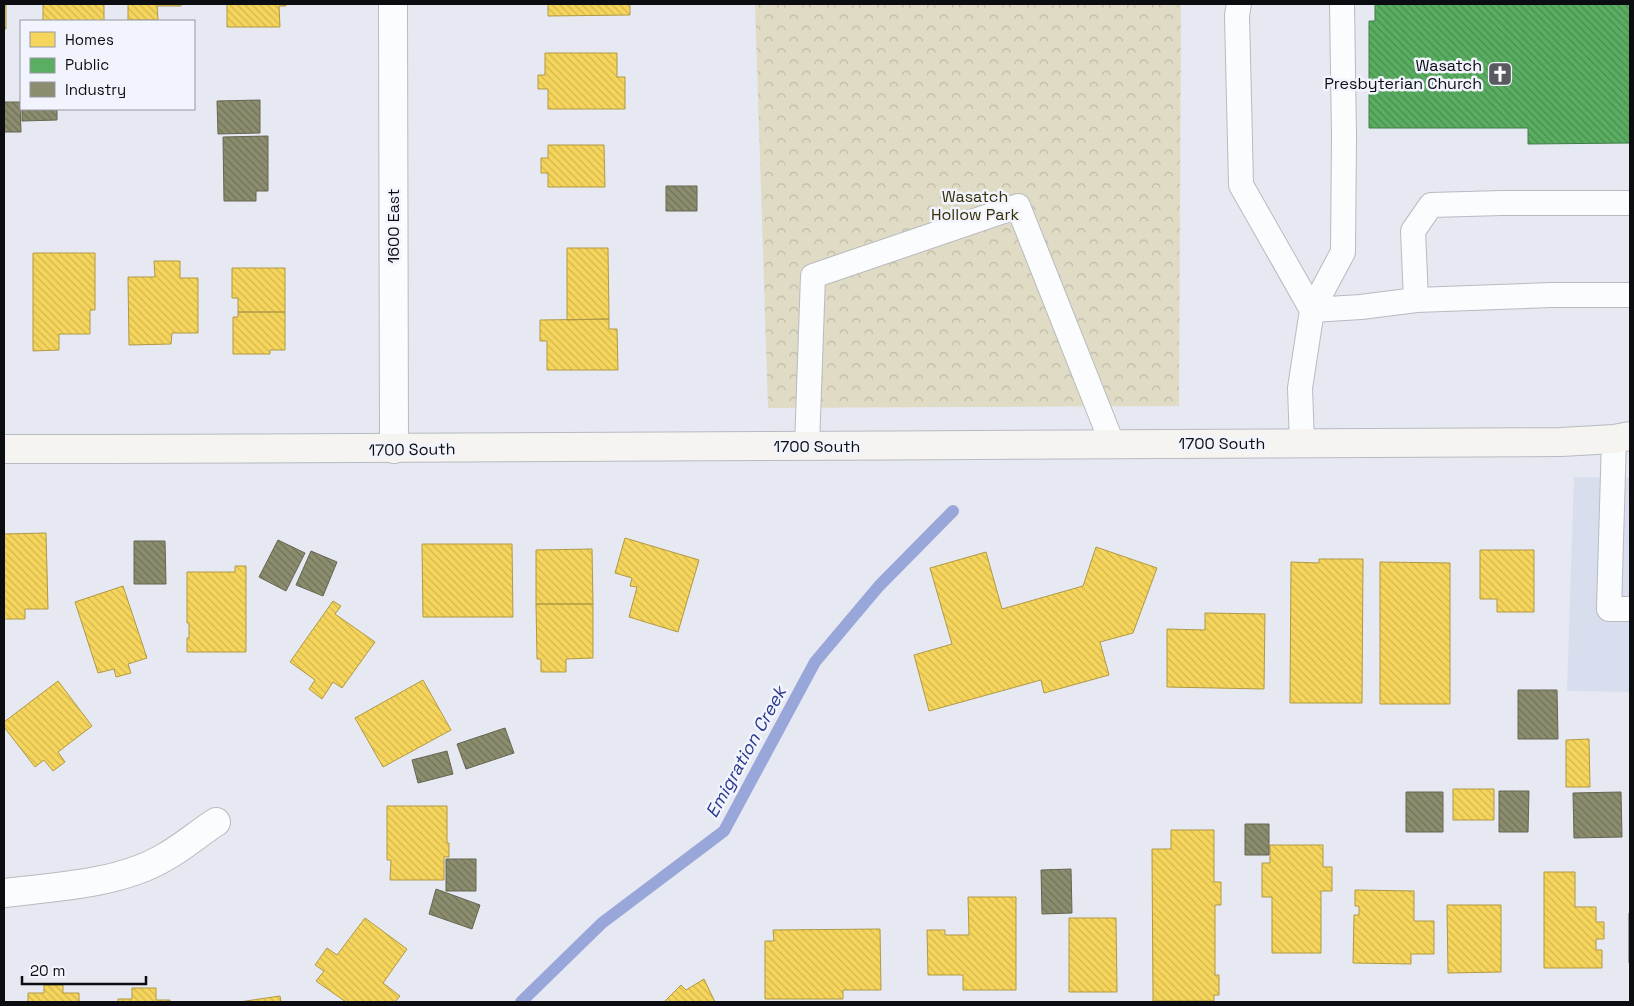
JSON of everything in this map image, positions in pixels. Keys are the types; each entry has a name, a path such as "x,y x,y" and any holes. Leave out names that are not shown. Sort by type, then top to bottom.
{"street":[{"name":"1600 East","path":"393,4 394,449"},
{"name":"1700 South","path":"4,449 394,449 1561,442 1625,439"},
{"path":"4,893 80,884 124,874 165,858 216,822"}],"lane":[{"path":"1239,4 1237,15 1241,185 1312,310"},
{"path":"1302,443 1300,388 1312,310 1343,252 1342,4"},
{"path":"1416,300 1413,231 1431,205 1630,203"},
{"path":"807,446 813,276 1018,206 1112,444"},
{"path":"1312,310 1360,307 1416,300 1551,295 1630,295"},
{"path":"1625,439 1621,559 1610,609 1630,609"}],"shaded area":[{"path":"1574,477 1630,478 1630,692 1567,691"}],"green space":[{"name":"Wasatch Hollow Park","path":"755,4 1181,4 1179,406 768,408"}],"building: Homes":[{"path":"4,4 6,4 6,29 4,29"},
{"path":"43,4 104,4 104,20 43,20"},
{"path":"128,4 181,4 181,6 157,6 158,20 128,20"},
{"path":"227,4 286,4 286,6 279,6 280,27 227,27"},
{"path":"548,4 630,4 630,15 548,16"},
{"path":"545,53 617,53 617,77 625,77 625,109 548,109 548,89 538,89 538,75 545,75"},
{"path":"548,145 604,145 605,187 548,187 548,173 541,173 541,158 548,158"},
{"path":"567,248 608,248 609,319 567,320"},
{"path":"33,253 95,253 95,310 90,310 90,334 59,334 59,350 33,351"},
{"path":"154,261 180,261 180,278 198,278 198,333 172,333 171,344 129,345 128,277 155,277"},
{"path":"232,268 285,268 285,312 238,312 238,298 232,298"},
{"path":"238,312 285,312 285,350 270,350 270,354 233,354 233,317 238,317"},
{"path":"609,319 609,329 617,329 618,370 547,370 547,341 540,341 540,320"},
{"path":"46,533 48,609 25,609 25,619 4,619 4,534"},
{"path":"625,538 699,560 678,632 629,617 637,587 630,586 632,578 615,573"},
{"path":"422,544 512,544 513,617 423,617"},
{"path":"1096,547 1157,568 1133,633 1100,642 1109,675 1044,693 1041,680 929,711 914,655 952,644 930,568 986,552 1002,609 1083,586"},
{"path":"592,549 593,604 536,604 536,550"},
{"path":"1480,550 1534,550 1534,612 1497,612 1497,599 1480,599"},
{"path":"1319,559 1363,559 1362,703 1290,703 1291,562 1319,563"},
{"path":"1380,562 1450,563 1450,704 1380,704"},
{"path":"235,566 246,566 246,652 187,652 189,623 187,623 187,572 235,572"},
{"path":"123,586 147,658 128,664 131,673 116,677 114,669 98,673 75,602"},
{"path":"333,601 341,606 335,614 375,642 342,688 333,682 322,699 309,689 315,680 290,662"},
{"path":"536,604 593,604 593,658 566,659 566,672 541,672 541,659 537,659"},
{"path":"1205,613 1265,614 1264,689 1167,687 1167,629 1205,630"},
{"path":"423,680 451,730 383,767 355,718"},
{"path":"58,681 92,726 58,752 65,762 53,771 44,760 35,767 4,727 4,722"},
{"path":"1589,739 1590,787 1566,787 1566,740"},
{"path":"1453,789 1494,789 1494,820 1453,820"},
{"path":"387,806 447,806 449,857 444,857 444,880 390,880 391,860 387,860"},
{"path":"1171,830 1214,830 1214,882 1221,882 1221,905 1215,905 1215,975 1219,975 1219,995 1214,995 1214,1001 1153,1001 1152,849 1171,849"},
{"path":"1270,845 1323,845 1323,867 1332,867 1332,891 1321,891 1321,953 1272,953 1272,897 1262,897 1262,863 1270,863"},
{"path":"1544,872 1575,872 1575,907 1596,907 1596,922 1604,922 1604,939 1596,939 1596,950 1602,950 1602,968 1544,968"},
{"path":"1355,890 1414,891 1414,921 1434,921 1434,954 1411,954 1411,964 1353,963 1354,915 1359,915 1359,906 1355,906"},
{"path":"968,897 1016,897 1016,990 963,990 963,975 928,975 927,930 945,930 945,935 969,935"},
{"path":"1447,905 1501,905 1501,972 1448,973"},
{"path":"365,918 407,949 383,983 400,996 395,1002 346,1002 316,981 324,971 315,965 327,948 337,955"},
{"path":"1069,918 1116,918 1117,992 1069,992"},
{"path":"880,929 881,990 843,990 843,999 765,999 765,941 774,941 773,930"},
{"path":"704,979 715,1002 664,1002 681,985 686,990"},
{"path":"44,985 63,985 63,993 79,993 79,1002 28,1002 28,993 44,993"},
{"path":"132,988 156,988 156,1000 170,1000 170,1002 118,1002 118,999 132,999"},
{"path":"280,996 281,1002 239,1002"}],"building: Public":[{"name":"Wasatch Presbyterian Church","path":"1375,4 1630,4 1630,143 1528,144 1528,128 1369,128 1369,21 1375,21"}],"building: Industry":[{"path":"260,100 260,133 218,134 217,101"},
{"path":"4,102 20,102 21,132 4,132"},
{"path":"22,110 57,110 57,120 22,121"},
{"path":"268,136 268,191 256,191 256,201 224,201 223,137"},
{"path":"666,186 697,186 697,211 666,211"},
{"path":"278,540 305,553 286,591 259,577"},
{"path":"134,541 165,541 166,584 134,584"},
{"path":"311,551 337,562 323,596 296,585"},
{"path":"1518,690 1557,690 1558,739 1518,739"},
{"path":"505,728 514,753 466,769 457,744"},
{"path":"447,751 453,774 418,783 412,760"},
{"path":"1499,791 1529,791 1528,832 1499,832"},
{"path":"1406,792 1443,792 1443,832 1406,832"},
{"path":"1621,792 1622,837 1574,838 1573,793"},
{"path":"1245,824 1269,824 1269,855 1245,855"},
{"path":"446,859 476,859 476,891 446,891"},
{"path":"1071,869 1072,913 1042,914 1041,870"},
{"path":"436,889 480,905 472,929 429,914"},
{"path":"1630,913 1630,963 1629,963"}],"waterway":[{"name":"Emigration Creek","path":"521,1002 602,923 724,831 815,662 879,586 953,511"}],"place":[{"name":"Wasatch Presbyterian Church","path":"1500,74"}]}
